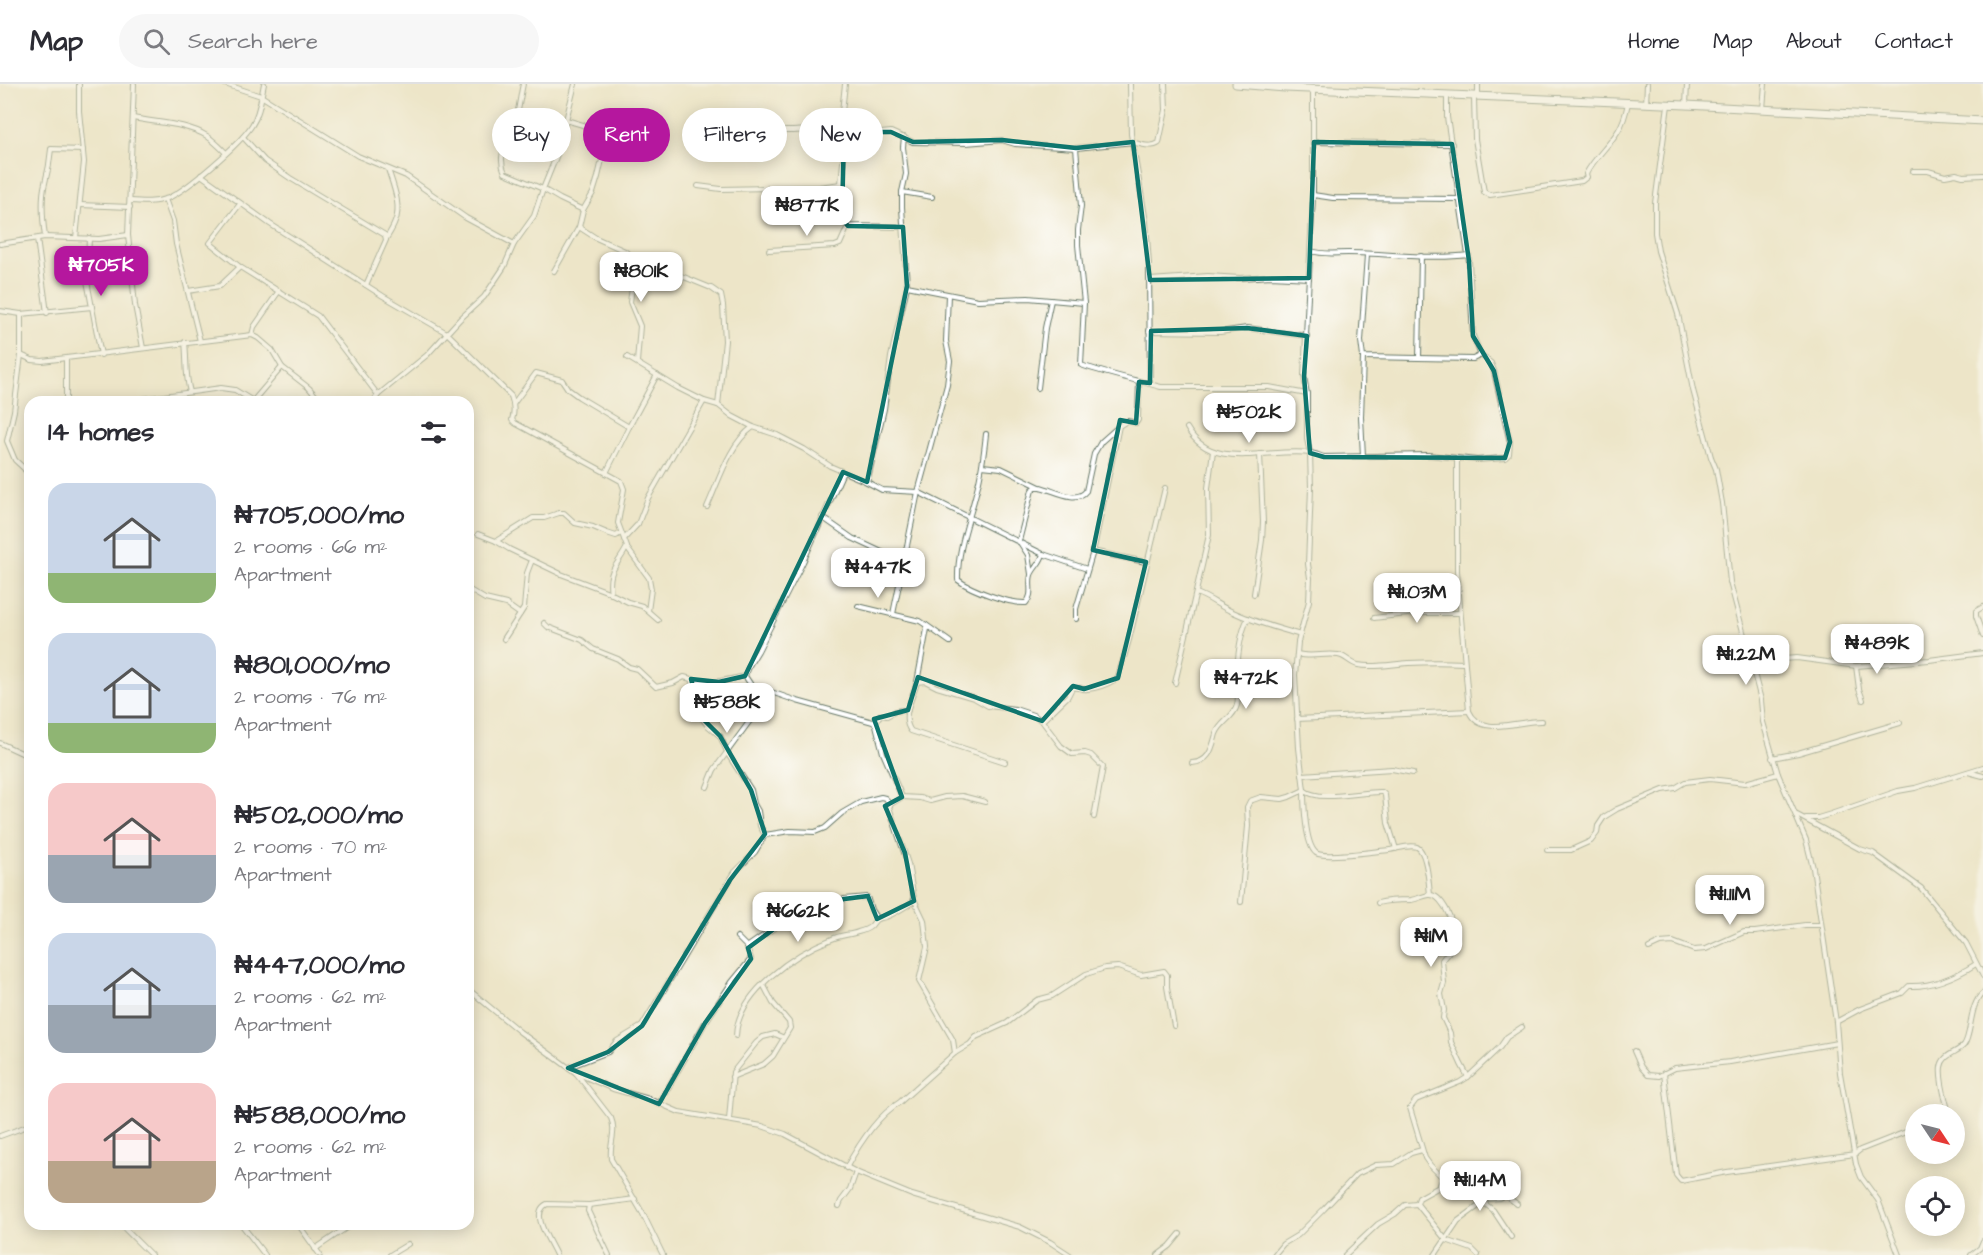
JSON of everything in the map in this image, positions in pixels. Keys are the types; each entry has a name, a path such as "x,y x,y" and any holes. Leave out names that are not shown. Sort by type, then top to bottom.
{"main road":[{"path":"1236,84 1983,121"}],"street":[{"path":"76,238 84,169 79,84"},
{"path":"134,84 128,235 135,305 143,348"},
{"path":"225,84 261,96 358,156 406,176 466,218 514,244"},
{"path":"130,201 148,202 165,199 175,195 201,175 243,137 257,116 264,84"},
{"path":"523,84 515,122 501,155 501,164 505,173 543,189 560,200 583,210"},
{"path":"569,108 575,84"},
{"path":"842,108 845,84"},
{"path":"1130,84 1133,142 1146,222 1150,280 1150,383"},
{"path":"883,133 891,132 913,142 957,143 1002,140 1015,144 1076,148 1133,142 1156,146 1159,143 1166,110 1165,84"},
{"path":"1478,84 1476,148 1484,192 1490,195 1582,181 1587,177 1586,174 1593,162 1618,132 1628,103"},
{"path":"1646,104 1647,84"},
{"path":"1686,105 1687,84"},
{"path":"1762,110 1765,84"},
{"path":"1318,87 1304,376 1307,394 1307,439 1310,453 1308,564 1310,578 1309,601 1300,634 1295,675 1302,775 1310,841 1313,851 1319,855 1414,846 1419,848 1426,867 1430,895"},
{"path":"1188,428 1198,443 1214,451 1231,455 1310,453 1324,457 1428,455 1477,460 1506,458 1509,454 1510,442 1494,371 1491,363 1481,355 1473,336 1469,255 1447,117 1448,94"},
{"path":"1668,105 1654,203 1655,232 1678,314 1693,390 1716,469 1730,582 1761,700 1763,722 1772,758 1806,840 1836,1022 1840,1073 1855,1154 1861,1177 1878,1200 1899,1255"},
{"path":"133,118 176,125 198,132 212,140 225,152"},
{"path":"554,271 579,228 583,210 593,193 607,133 571,122"},
{"path":"243,137 265,161 385,235 386,240"},
{"path":"867,482 884,409 891,357 907,286 902,192 906,174 904,137"},
{"path":"1314,142 1452,144"},
{"path":"1076,148 1081,206 1078,245 1084,303 1081,365 1161,387 1269,387 1307,394"},
{"path":"45,237 45,184 51,149 83,150"},
{"path":"240,204 210,243 240,267 318,316 378,395 427,355 484,297 504,267 514,244 538,209 554,162"},
{"path":"843,162 842,219 848,226 903,226"},
{"path":"366,285 396,222 398,212 388,169"},
{"path":"1913,171 1928,171 1945,176 1983,175"},
{"path":"201,175 240,204 366,285 447,333 511,396 514,403 512,420 515,423 621,481 624,489 618,523 627,547 649,578 651,589 648,610"},
{"path":"698,186 721,189 819,187 841,184"},
{"path":"902,192 932,197"},
{"path":"1313,195 1333,198 1460,199"},
{"path":"165,199 173,221 200,340"},
{"path":"80,205 130,207"},
{"path":"769,250 836,246 840,244 848,226"},
{"path":"579,228 625,251 638,262 684,277 711,288 721,295 725,341 718,405"},
{"path":"0,244 45,237 89,238 128,235"},
{"path":"89,238 87,281 100,355"},
{"path":"37,239 47,313"},
{"path":"625,251 631,257 633,265 630,302 640,326 637,362"},
{"path":"1311,251 1323,254 1469,255"},
{"path":"1363,456 1361,341 1367,255"},
{"path":"1419,358 1420,256"},
{"path":"188,291 220,286 240,267"},
{"path":"1150,280 1208,276 1309,278"},
{"path":"907,286 978,300 1028,298 1084,303"},
{"path":"252,335 254,327 279,291"},
{"path":"893,614 918,492 947,385 950,361 946,341 948,295"},
{"path":"1038,388 1045,328 1051,300"},
{"path":"0,310 21,314 92,307"},
{"path":"21,314 21,355 8,441 12,456 24,470"},
{"path":"1149,331 1221,332 1247,328 1307,336"},
{"path":"21,355 42,362 252,335 272,350 282,367 315,395"},
{"path":"185,342 187,359 185,370 189,392"},
{"path":"1363,357 1473,358 1481,355"},
{"path":"627,357 704,401 718,405 732,416 753,427 777,435 843,472 882,490 918,492 1042,554 1087,569"},
{"path":"66,359 66,396"},
{"path":"258,396 282,367"},
{"path":"514,403 536,373 562,380 568,389 579,397 629,427"},
{"path":"606,473 657,375"},
{"path":"982,466 1001,468 1040,487 1078,498 1086,491 1094,454 1101,442 1119,426 1128,421 1136,423 1138,420 1138,382"},
{"path":"162,396 221,388 235,390 244,396"},
{"path":"624,539 638,524 648,498 704,401"},
{"path":"1076,619 1076,609 1092,551 1119,426"},
{"path":"707,507 730,456 743,436 753,427"},
{"path":"986,434 977,490 957,568 958,580 964,585 1010,602 1026,603 1030,598 1031,574 1028,555 1019,541 1032,490 1040,487"},
{"path":"1175,683 1209,535 1208,495 1214,451"},
{"path":"1254,594 1263,522 1260,454"},
{"path":"1457,459 1457,571 1469,711 1473,719 1481,725 1495,726 1531,720 1542,721"},
{"path":"745,676 803,562 843,472"},
{"path":"1042,721 1068,696 1072,688 1084,689 1105,685 1118,678 1165,488"},
{"path":"496,541 533,518 544,518 560,513 564,513 575,523 593,526 616,536 621,534"},
{"path":"822,517 852,538 903,562"},
{"path":"478,534 561,574 642,606 658,620"},
{"path":"611,594 610,576 627,547"},
{"path":"1092,551 1146,562"},
{"path":"1031,574 1040,562 1042,554"},
{"path":"504,639 524,608 527,573 532,560"},
{"path":"474,593 485,599 506,604 520,614"},
{"path":"1196,593 1232,612 1278,629 1300,634"},
{"path":"858,606 921,621 950,642"},
{"path":"1983,607 1976,611 1983,636"},
{"path":"1374,618 1416,613 1460,613"},
{"path":"1192,763 1200,763 1205,759 1214,747 1217,732 1234,712 1238,696 1239,657 1248,618"},
{"path":"544,623 548,627 582,639 593,649 618,658 629,667 637,669 656,687 673,683 684,676 703,683 745,676"},
{"path":"926,625 917,682 908,710 907,725 911,731 1005,762"},
{"path":"1750,654 1770,660 1797,658 1856,666 1983,653"},
{"path":"1297,654 1306,657 1340,655 1358,665 1464,663"},
{"path":"1754,672 1770,660"},
{"path":"1856,666 1863,700"},
{"path":"745,676 752,685 873,722 876,725 883,753 902,797"},
{"path":"691,679 700,704 701,717 720,736 729,756 751,790 754,804 759,811 760,826 765,835"},
{"path":"917,682 925,681 974,698 988,706 1015,709 1042,721 1061,746 1072,754 1091,755 1103,766 1095,817"},
{"path":"706,787 714,770 760,708 769,690"},
{"path":"873,722 880,715 886,716 896,711 908,710"},
{"path":"1297,719 1469,711"},
{"path":"1772,758 1798,753 1900,723"},
{"path":"0,743 24,754"},
{"path":"1805,818 1831,814 1898,790 1916,788 1983,767"},
{"path":"1302,775 1392,769 1413,772"},
{"path":"1968,772 1983,776"},
{"path":"1547,850 1571,850 1591,841 1604,817 1617,809 1663,790 1675,788 1685,782 1710,779 1745,783 1778,774"},
{"path":"1304,790 1309,795 1332,796 1382,792 1385,795 1388,822 1396,849"},
{"path":"1241,902 1248,826 1247,807 1250,801 1262,797 1282,799 1304,790"},
{"path":"955,1053 953,1040 919,981 927,948 924,920 914,901 908,864 889,807 902,797 930,801 962,796 985,802"},
{"path":"765,835 790,831 815,832 825,828 842,813 861,802 881,797 891,804"},
{"path":"1796,814 1860,849 1873,853 1922,888 1966,943 1983,976"},
{"path":"568,1068 608,1052 617,1041 642,1026 735,872 755,852 765,835"},
{"path":"1378,903 1385,900 1415,900 1430,895 1436,896 1443,902 1457,936 1451,949 1442,960 1444,983 1441,997 1444,1024 1468,1077"},
{"path":"747,947 790,917 816,912 838,905 844,900 867,897 877,919"},
{"path":"736,1036 736,1023 742,1016 744,1007 763,984 786,963 834,938 861,931 871,926 877,919 914,901"},
{"path":"1649,948 1660,943 1673,942 1694,950 1706,949 1744,932 1820,925"},
{"path":"659,1104 705,1023 751,958 747,947 737,937"},
{"path":"1836,1022 1860,1009 1896,996 1909,986 1925,987 1965,971 1976,964"},
{"path":"846,1168 864,1140 885,1114 955,1053 970,1044 976,1037 1007,1023 1037,1000 1052,996 1086,974 1105,968 1118,967 1141,975 1164,971 1167,975 1174,1026"},
{"path":"732,1077 764,1064 773,1056 782,1037 790,1028 789,1022 773,1003 763,984"},
{"path":"1947,1104 1941,1071 1942,1063 1950,1053 1963,1047 1967,1040 1976,1001 1983,993"},
{"path":"474,994 520,1032 576,1073 613,1089 679,1112 762,1126 785,1134 846,1168 912,1195 1020,1227 1070,1255"},
{"path":"1443,1182 1443,1178 1430,1165 1423,1150 1410,1112 1412,1105 1416,1100 1468,1077 1500,1047 1507,1037 1522,1027"},
{"path":"729,1120 733,1072 763,1037 775,1034 782,1037"},
{"path":"1634,1051 1641,1067 1648,1075 1659,1076 1675,1068 1722,1063 1837,1043"},
{"path":"576,1073 615,1126 611,1159 635,1199 663,1255"},
{"path":"1664,1073 1676,1176 1681,1181 1727,1172 1855,1154 1905,1132"},
{"path":"0,1136 24,1127"},
{"path":"1274,1255 1283,1245 1298,1235 1357,1174 1376,1165 1394,1164 1411,1153 1423,1150"},
{"path":"839,1206 850,1189 856,1172"},
{"path":"1417,1204 1419,1198 1455,1176 1466,1189 1499,1217 1511,1237"},
{"path":"1435,1255 1458,1221 1491,1197 1498,1198 1505,1195 1517,1204"},
{"path":"556,1255 539,1222 541,1208 547,1204 589,1205 635,1199"},
{"path":"1417,1204 1446,1240 1472,1249 1478,1255"},
{"path":"1346,1255 1378,1224 1405,1205 1417,1204"},
{"path":"589,1205 588,1211 609,1255"},
{"path":"126,1230 151,1255"},
{"path":"246,1230 265,1255"},
{"path":"302,1230 320,1255"},
{"path":"315,1249 343,1230"},
{"path":"1158,1255 1180,1234"},
{"path":"1971,1255 1980,1248 1983,1241"},
{"path":"390,1255 408,1244"}],"highlighted area":[{"path":"844,132 891,132 913,142 1002,140 1076,148 1133,142 1150,280 1309,278 1314,142 1452,144 1469,261 1473,336 1494,371 1510,442 1505,458 1324,457 1310,453 1304,376 1307,336 1247,328 1151,331 1150,383 1139,382 1136,423 1120,420 1093,550 1146,562 1118,678 1084,689 1073,686 1042,721 918,677 908,710 874,719 902,797 885,806 905,853 914,901 877,919 868,896 844,899 790,917 748,948 751,959 705,1023 659,1104 568,1068 608,1052 642,1026 730,880 765,834 751,790 720,736 701,717 691,679 719,682 745,676 843,472 867,482 907,286 903,227 848,226 842,219"}]}
